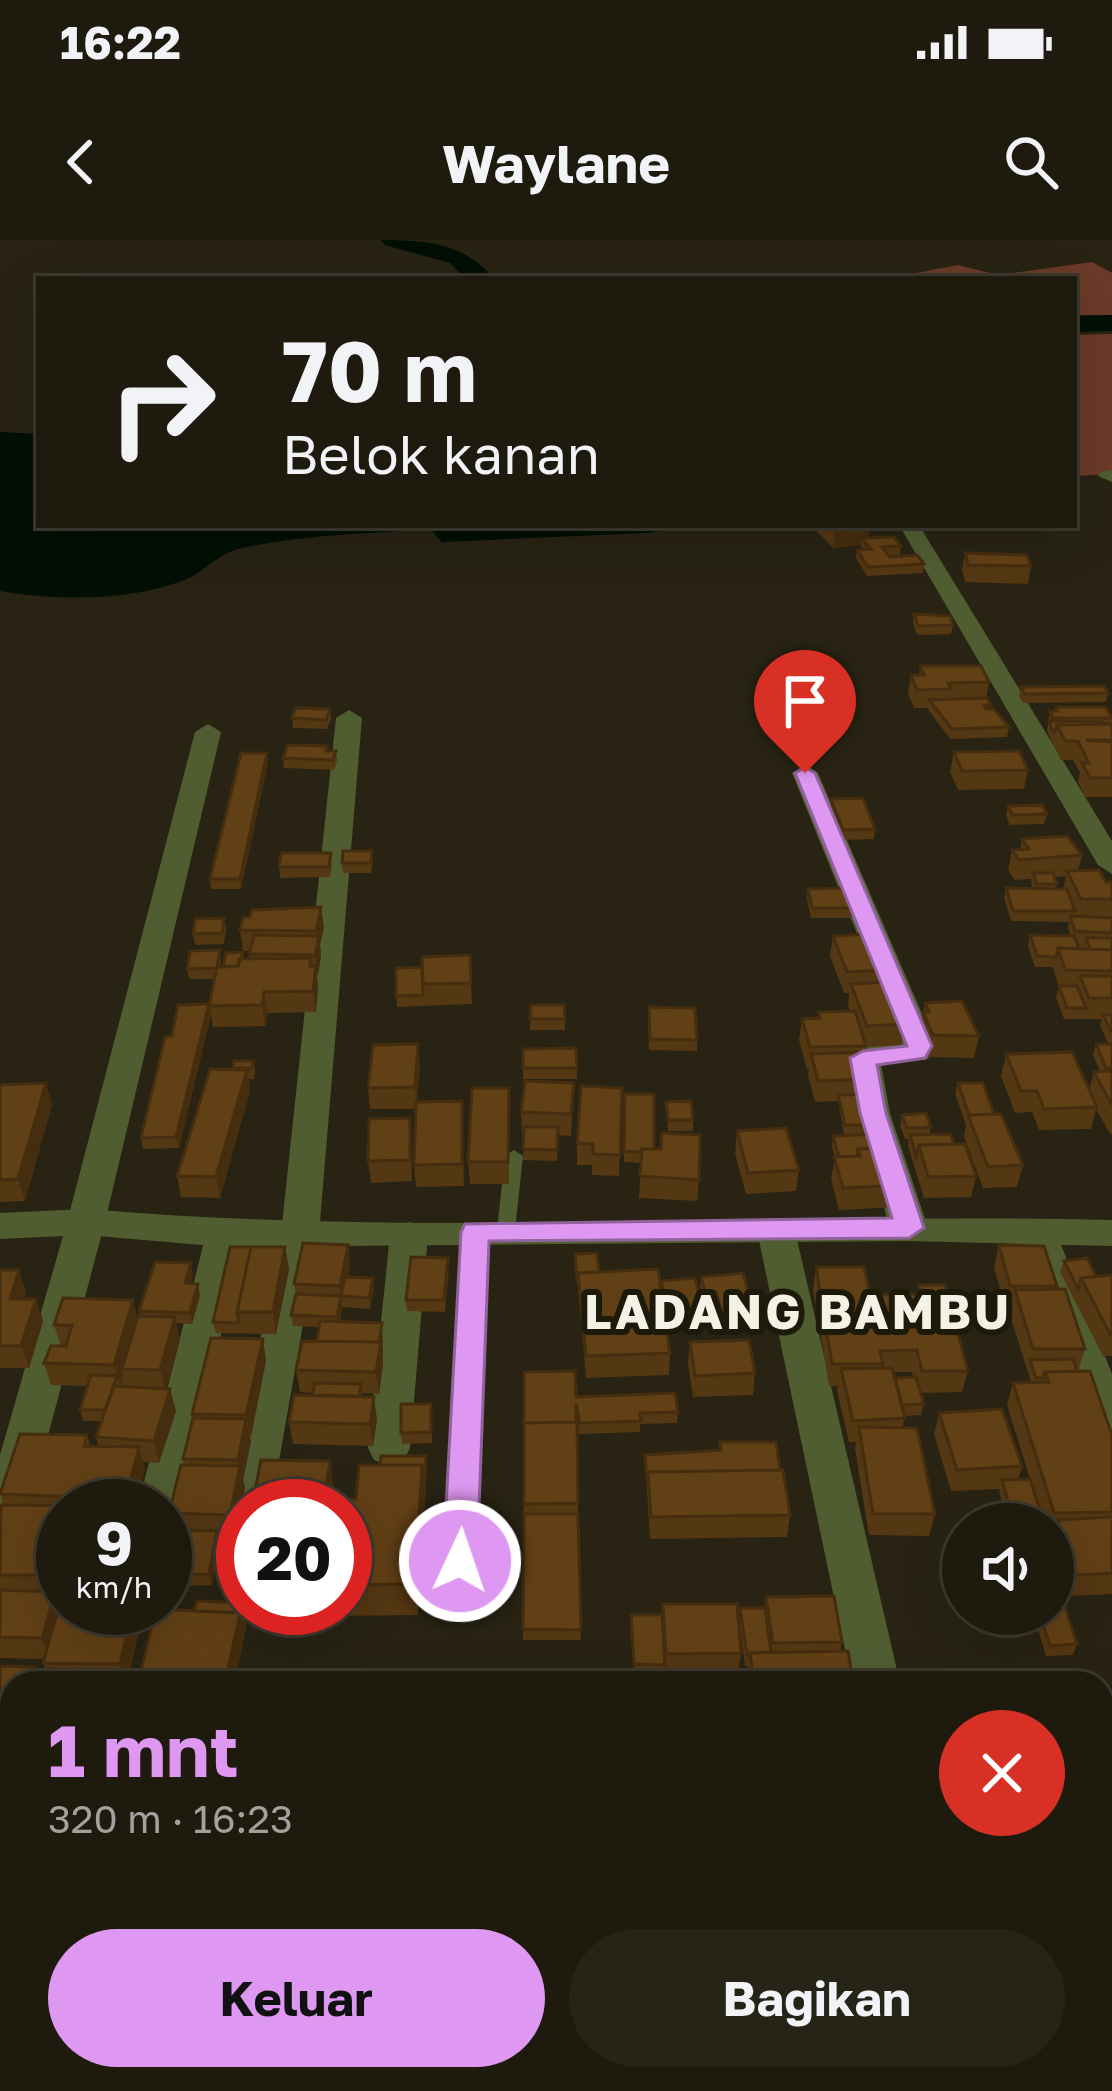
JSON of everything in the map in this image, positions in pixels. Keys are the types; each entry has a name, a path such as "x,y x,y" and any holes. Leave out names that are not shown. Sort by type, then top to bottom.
{"street":[{"path":"912,528 1112,865"},
{"path":"254,1479 300,1234 349,718"},
{"path":"0,1533 86,1222 208,732"},
{"path":"805,773 919,1046 916,1052 863,1058 873,1113 909,1228"},
{"path":"0,1226 86,1222 225,1234 909,1228 1112,1233"},
{"path":"776,1232 873,1671"},
{"path":"1037,1232 1112,1427"},
{"path":"166,1479 225,1234"},
{"path":"389,1448 409,1235"}],"lane":[{"path":"458,1608 491,1231 514,1156"}],"shaded area":[{"path":"1092,262 1112,273 1112,315 1077,315 1077,276 901,276 958,265 998,275"},
{"path":"1112,334 1112,474 1077,476 1077,335"},
{"path":"0,432 36,434 36,528 686,528 442,542 430,529 309,537 238,549 189,578 161,588 68,598 0,591"}],"building":[{"path":"894,537 901,546 882,547 890,557 917,555 924,564 868,567 857,550 871,549 861,538"},
{"path":"965,553 1027,555 1031,566 968,565"},
{"path":"914,614 950,616 953,625 918,626"},
{"path":"920,666 981,666 989,682 917,690 911,675 924,675"},
{"path":"1104,686 1108,693 1025,694 1021,687"},
{"path":"987,698 991,705 984,705 986,709 994,709 1009,727 952,729 929,700"},
{"path":"1056,707 1106,707 1112,718 1053,718 1050,711 1058,711"},
{"path":"296,708 330,709 326,720 292,718"},
{"path":"1049,721 1103,724 1057,725 1053,732"},
{"path":"1112,724 1112,740 1086,740 1112,742 1112,778 1090,778 1082,763 1089,763 1078,741 1065,741 1057,725"},
{"path":"288,745 328,746 326,751 336,751 333,760 283,758"},
{"path":"1019,751 1028,770 962,771 954,752"},
{"path":"241,753 267,753 240,879 210,879"},
{"path":"863,798 875,829 843,830 831,799"},
{"path":"1042,805 1047,814 1012,815 1008,806"},
{"path":"1067,836 1082,855 1019,860 1012,850 1029,849 1022,839"},
{"path":"343,851 372,851 371,863 342,863"},
{"path":"281,853 331,853 329,867 279,867"},
{"path":"1099,870 1106,882 1112,882 1112,899 1081,899 1067,871"},
{"path":"1033,873 1053,873 1057,884 1037,884"},
{"path":"848,888 853,908 812,908 808,889"},
{"path":"1006,888 1067,889 1075,911 1013,911"},
{"path":"321,907 316,931 240,930 243,917 250,917 252,910"},
{"path":"1070,916 1112,918 1112,933 1075,931"},
{"path":"224,918 222,933 193,934 195,919"},
{"path":"867,934 882,970 847,972 833,936"},
{"path":"254,935 319,936 315,955 249,954"},
{"path":"1030,935 1074,936 1079,949 1058,948 1056,957 1037,956"},
{"path":"1086,938 1112,938 1112,950 1090,949"},
{"path":"1058,948 1112,950 1112,971 1065,970"},
{"path":"220,950 217,968 187,969 190,951"},
{"path":"243,952 238,966 223,967 226,953"},
{"path":"470,955 471,983 423,984 422,957"},
{"path":"311,958 310,966 316,966 313,991 264,992 262,1005 209,1006 217,967 238,966 239,959"},
{"path":"422,967 423,995 396,996 396,968"},
{"path":"1080,976 1112,976 1112,998 1089,998"},
{"path":"888,982 905,1024 867,1026 851,984"},
{"path":"1059,986 1077,986 1086,1008 1067,1008"},
{"path":"962,1001 979,1036 933,1035 923,1012 929,1012 925,1003"},
{"path":"209,1004 176,1137 141,1138 165,1037 172,1036 178,1005"},
{"path":"531,1005 564,1005 565,1019 530,1019"},
{"path":"649,1007 695,1008 697,1040 650,1039"},
{"path":"855,1011 866,1046 810,1047 802,1019 820,1018 819,1012"},
{"path":"418,1044 415,1087 368,1088 373,1045"},
{"path":"1096,1044 1112,1044 1112,1068 1106,1068"},
{"path":"576,1048 577,1068 523,1068 523,1049"},
{"path":"865,1052 873,1079 818,1081 811,1054"},
{"path":"1072,1052 1097,1107 1044,1109 1037,1091 1021,1091 1006,1054"},
{"path":"234,1061 254,1061 252,1068 233,1068"},
{"path":"210,1069 247,1070 216,1177 177,1176"},
{"path":"1112,1071 1112,1105 1094,1072"},
{"path":"525,1081 574,1083 571,1114 521,1112"},
{"path":"46,1083 18,1179 0,1180 0,1085"},
{"path":"958,1083 983,1083 994,1114 969,1115"},
{"path":"581,1086 622,1088 620,1155 593,1154 593,1144 577,1143"},
{"path":"472,1088 509,1088 508,1162 468,1162"},
{"path":"625,1094 654,1094 654,1149 624,1151"},
{"path":"868,1094 875,1125 845,1125 838,1095"},
{"path":"462,1101 462,1164 414,1165 416,1102"},
{"path":"691,1101 693,1120 668,1120 666,1102"},
{"path":"926,1113 931,1127 907,1128 902,1115"},
{"path":"1001,1114 1023,1165 988,1167 968,1115"},
{"path":"410,1118 410,1160 368,1161 369,1119"},
{"path":"524,1127 558,1127 557,1150 523,1149"},
{"path":"786,1128 799,1170 748,1173 737,1131"},
{"path":"662,1133 700,1135 699,1180 640,1176 642,1149 661,1149"},
{"path":"879,1134 883,1148 858,1149 857,1156 839,1157 833,1136"},
{"path":"951,1134 954,1144 919,1145 916,1156 910,1135"},
{"path":"965,1144 976,1176 928,1177 919,1145"},
{"path":"893,1148 906,1185 843,1188 834,1157 860,1156 858,1149"},
{"path":"303,1243 348,1245 340,1286 294,1284"},
{"path":"999,1245 1044,1246 1057,1286 1010,1286"},
{"path":"230,1247 251,1247 237,1312 239,1323 213,1322"},
{"path":"251,1247 285,1247 273,1312 237,1312"},
{"path":"597,1253 599,1272 578,1273 577,1283 575,1254"},
{"path":"411,1257 448,1258 444,1300 406,1300"},
{"path":"1087,1258 1096,1276 1081,1278 1078,1289 1064,1261"},
{"path":"155,1262 191,1263 185,1283 198,1284 190,1313 139,1311"},
{"path":"816,1267 864,1267 870,1295 921,1294 919,1285 945,1285 968,1371 922,1371 917,1350 880,1351 883,1364 832,1364"},
{"path":"658,1269 670,1353 586,1356 578,1273"},
{"path":"0,1270 19,1270 10,1299 36,1299 21,1346 0,1346"},
{"path":"743,1273 755,1317 724,1320 716,1292 705,1292 701,1277"},
{"path":"1112,1275 1112,1334 1110,1334 1081,1278"},
{"path":"345,1277 373,1278 369,1298 341,1296"},
{"path":"695,1278 703,1310 668,1312 661,1281"},
{"path":"1065,1289 1085,1349 1033,1349 1015,1290"},
{"path":"296,1294 341,1296 337,1317 291,1315"},
{"path":"63,1298 133,1300 114,1365 44,1363 51,1346 66,1346 72,1325 54,1325"},
{"path":"138,1316 175,1317 160,1370 122,1369"},
{"path":"320,1321 382,1323 379,1342 317,1341"},
{"path":"211,1338 263,1339 246,1415 192,1414"},
{"path":"749,1340 755,1373 695,1376 690,1342"},
{"path":"302,1341 381,1342 376,1372 296,1370"},
{"path":"1073,1359 1077,1371 1045,1372 1043,1378 1036,1378 1030,1360"},
{"path":"892,1368 905,1418 853,1421 841,1369"},
{"path":"575,1371 576,1397 675,1393 678,1412 640,1413 641,1421 580,1423 576,1404 576,1422 524,1423 524,1372"},
{"path":"1090,1371 1112,1435 1112,1512 1074,1513 1074,1503 1051,1503 1013,1383 1049,1382 1045,1372"},
{"path":"91,1375 117,1376 105,1410 80,1410"},
{"path":"916,1377 924,1404 902,1405 895,1378"},
{"path":"315,1383 361,1384 359,1396 312,1395"},
{"path":"114,1386 170,1389 154,1441 96,1437"},
{"path":"294,1395 374,1397 370,1424 289,1422"},
{"path":"401,1404 431,1404 431,1432 401,1433"},
{"path":"1002,1409 1022,1466 957,1470 939,1413"},
{"path":"193,1418 246,1419 238,1460 183,1459"},
{"path":"577,1422 578,1503 524,1504 524,1423"},
{"path":"859,1427 917,1428 935,1514 873,1514"},
{"path":"20,1434 87,1435 84,1446 139,1447 131,1479 36,1479 36,1495 0,1494"},
{"path":"720,1442 776,1442 780,1470 648,1472 647,1482 645,1455 721,1450"},
{"path":"381,1456 426,1456 424,1485 422,1465 380,1465"},
{"path":"261,1460 330,1461 327,1479 257,1479"},
{"path":"181,1465 240,1466 237,1479 216,1479 216,1515 192,1514 192,1479 178,1479"},
{"path":"359,1465 422,1465 415,1584 372,1585 372,1479 358,1479"},
{"path":"783,1470 790,1515 651,1517 648,1472"},
{"path":"1030,1479 1037,1503 1009,1503 1002,1480"},
{"path":"1,1505 36,1505 36,1575 0,1575"},
{"path":"524,1514 578,1514 581,1630 523,1629"},
{"path":"1112,1517 1112,1573 1077,1575 1074,1519"},
{"path":"192,1531 216,1531 209,1574 192,1575"},
{"path":"0,1590 36,1591 36,1635 42,1638 0,1637"},
{"path":"834,1596 842,1642 773,1643 766,1597"},
{"path":"197,1601 216,1602 216,1612 194,1611"},
{"path":"663,1604 737,1604 741,1653 666,1654"},
{"path":"740,1608 765,1608 771,1652 747,1655"},
{"path":"192,1611 216,1612 216,1635 235,1635 228,1671 141,1671 150,1635 192,1635"},
{"path":"631,1615 662,1615 665,1665 634,1664"},
{"path":"51,1635 127,1635 120,1664 43,1663"},
{"path":"1047,1635 1074,1635 1077,1644 1050,1646"},
{"path":"848,1651 851,1671 752,1671 750,1653"},
{"path":"0,1666 34,1667 33,1671 0,1671"}],"waterway":[{"path":"393,240 459,258 478,276"},
{"path":"1077,324 1112,323"}],"district":[{"name":"LADANG BAMBU","path":"798,1311"}],"route":[{"path":"460,1561 476,1232 909,1228 873,1113 863,1058 908,1054 919,1046 805,773"}]}
